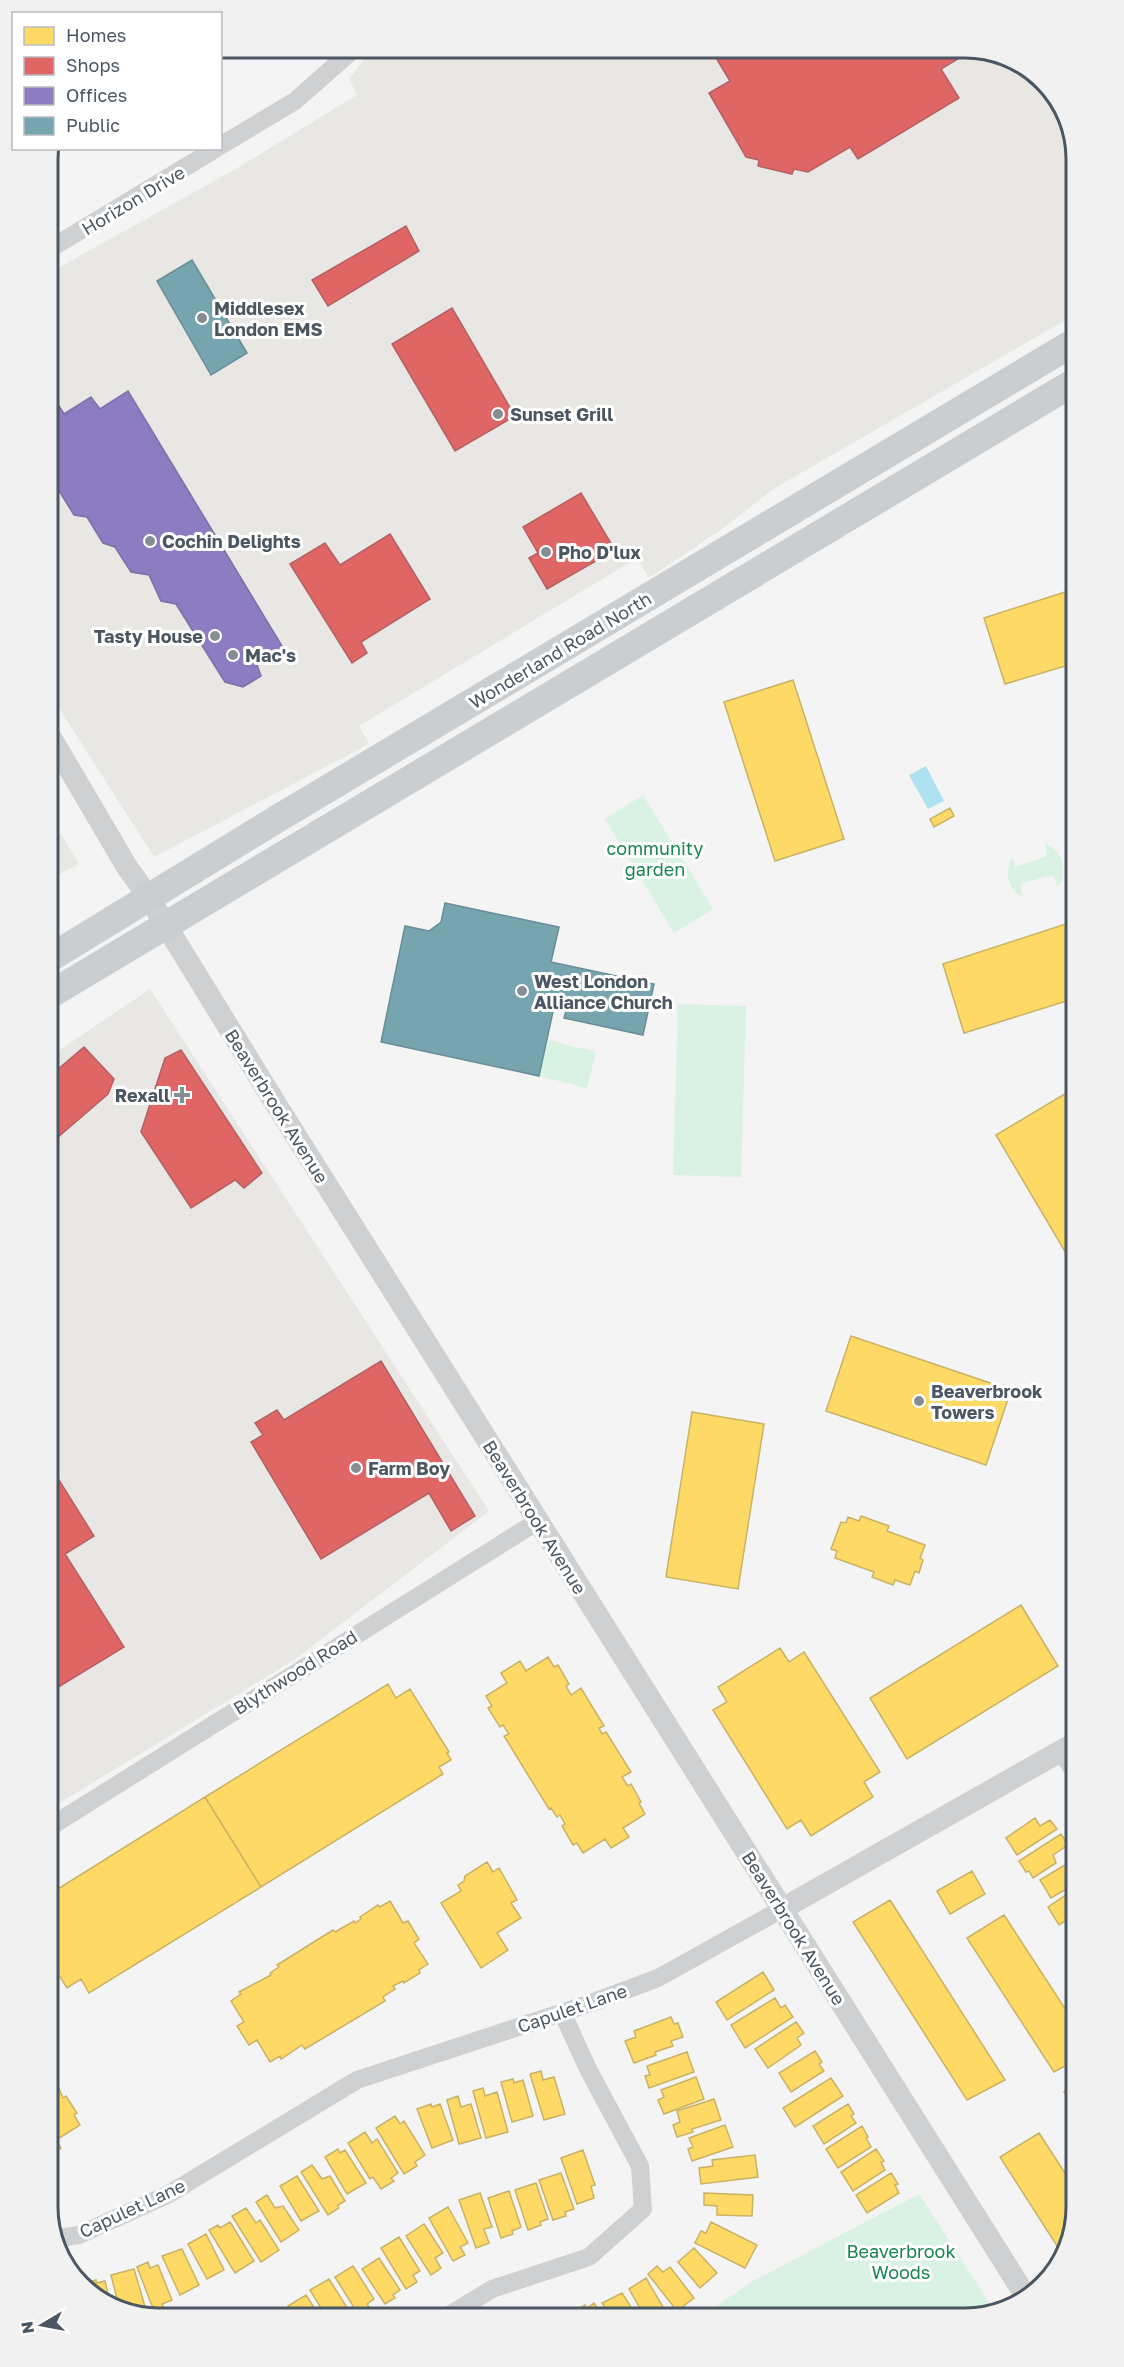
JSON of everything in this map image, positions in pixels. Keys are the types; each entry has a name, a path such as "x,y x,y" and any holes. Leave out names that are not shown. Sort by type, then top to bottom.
{"main road":[{"name":"Wonderland Road North","path":"59,953 1066,347"},
{"name":"Wonderland Road North","path":"59,989 1066,387"}],"street":[{"name":"Horizon Drive","path":"222,145 295,101 344,58"},
{"name":"Horizon Drive","path":"59,243 214,150"},
{"name":"Beaverbrook Avenue","path":"59,751 127,867 149,898 1022,2291"},
{"name":"Blythwood Road","path":"58,1822 538,1521"},
{"name":"Capulet Lane","path":"63,2238 79,2235 169,2194 357,2080 658,1978 1066,1748"},
{"path":"461,2308 492,2289 589,2257 643,2209 639,2166 588,2069 562,2012"}],"shaded area":[{"path":"365,58 971,59 984,60 1003,66 1026,79 1045,98 1052,109 1064,140 1066,320 775,488 722,529 649,578 637,558 359,726 369,744 154,857 59,708 59,267 234,170 357,95 349,79"},
{"path":"59,830 79,864 59,875"},
{"path":"150,989 489,1511 294,1660 58,1804 59,1051"}],"green space":[{"name":"community garden","path":"643,795 713,909 674,933 605,819"},
{"path":"1045,843 1055,850 1063,864 1061,883 1057,886 1053,875 1020,884 1023,897 1010,885 1008,874 1010,862 1013,857 1015,867 1047,856"},
{"path":"678,1004 746,1006 741,1177 673,1175"},
{"path":"548,1040 596,1052 587,1088 539,1076"},
{"name":"Beaverbrook Woods","path":"919,2194 991,2305 965,2308 713,2308 753,2281"}],"water":[{"path":"926,766 944,801 928,809 909,775"}],"building: Homes":[{"path":"1066,592 1066,666 1005,684 984,618"},
{"path":"793,680 844,839 775,861 724,702"},
{"path":"950,808 954,816 934,827 930,819"},
{"path":"1066,924 1066,1001 964,1033 943,964"},
{"path":"1066,1093 1066,1253 996,1135"},
{"name":"Beaverbrook Towers","path":"851,1336 1011,1390 986,1465 826,1411"},
{"path":"692,1412 764,1424 738,1589 666,1577"},
{"path":"861,1516 889,1526 887,1531 925,1545 920,1558 923,1560 919,1573 915,1571 910,1585 895,1580 893,1585 872,1577 874,1572 835,1558 837,1551 831,1549 841,1522 846,1523 848,1517 859,1521"},
{"path":"1021,1605 1058,1666 907,1759 870,1698"},
{"path":"780,1648 789,1662 804,1652 880,1772 864,1782 873,1797 811,1836 801,1820 787,1829 713,1710 727,1702 718,1687"},
{"path":"548,1657 554,1667 558,1665 569,1684 566,1686 571,1695 581,1688 604,1726 599,1728 602,1734 606,1732 631,1772 622,1777 628,1786 631,1784 645,1814 623,1828 629,1837 611,1848 605,1839 583,1853 577,1843 573,1845 562,1826 565,1824 560,1815 557,1817 551,1808 549,1809 504,1736 509,1734 503,1725 500,1727 488,1708 492,1706 486,1696 507,1683 501,1673 520,1661 526,1671"},
{"path":"388,1684 396,1698 410,1689 449,1752 447,1753 451,1760 439,1767 443,1774 261,1887 205,1797"},
{"path":"205,1797 261,1887 89,1993 81,1979 67,1988 58,1974 58,1889"},
{"path":"1035,1818 1040,1826 1050,1820 1057,1829 1017,1855 1006,1838"},
{"path":"1061,1834 1066,1842 1066,1846 1053,1855 1056,1863 1033,1878 1019,1861"},
{"path":"487,1862 493,1872 499,1868 517,1900 511,1903 521,1918 497,1933 508,1950 481,1968 441,1903 461,1891 458,1885 464,1881 465,1876"},
{"path":"1066,1864 1066,1889 1051,1898 1040,1880"},
{"path":"972,1871 985,1894 950,1914 937,1891"},
{"path":"1066,1895 1066,1921 1059,1925 1048,1907"},
{"path":"890,1900 1005,2080 967,2100 853,1922"},
{"path":"390,1901 403,1923 408,1921 419,1939 414,1943 428,1964 419,1970 420,1973 404,1983 403,1981 393,1986 395,1989 383,1997 385,2001 305,2049 302,2045 281,2059 280,2056 270,2062 257,2040 249,2045 237,2026 244,2022 231,2001 241,1994 239,1992 271,1975 270,1973 279,1967 277,1965 333,1930 335,1932 354,1921 355,1923 378,1905 380,1907"},
{"path":"1004,1915 1066,2010 1066,2065 1054,2072 967,1938"},
{"path":"763,1972 774,1990 727,2020 716,2002"},
{"path":"775,1998 781,2008 785,2005 793,2017 745,2048 731,2025"},
{"path":"671,2017 674,2024 678,2023 683,2037 671,2041 673,2046 634,2063 625,2041 636,2037 634,2031"},
{"path":"796,2022 804,2033 797,2038 801,2045 768,2068 755,2049"},
{"path":"815,2051 822,2062 819,2064 824,2071 791,2092 779,2073"},
{"path":"687,2052 694,2072 649,2088 645,2076 650,2075 647,2066"},
{"path":"541,2071 543,2080 554,2077 565,2114 544,2120 530,2074"},
{"path":"696,2077 704,2099 664,2114 658,2100 664,2097 661,2090"},
{"path":"831,2078 843,2096 795,2127 783,2108"},
{"path":"513,2079 514,2083 523,2080 533,2116 512,2122 501,2082"},
{"path":"58,2086 63,2098 66,2096 77,2113 74,2115 80,2125 58,2139"},
{"path":"483,2088 485,2096 497,2092 508,2132 486,2138 473,2091"},
{"path":"458,2096 461,2107 471,2104 481,2138 459,2144 447,2100"},
{"path":"714,2099 721,2120 692,2129 693,2132 677,2137 673,2125 680,2122 677,2111"},
{"path":"431,2104 432,2107 440,2104 453,2140 432,2148 417,2109"},
{"path":"848,2104 854,2114 851,2116 856,2123 824,2144 813,2126"},
{"path":"395,2116 400,2124 404,2121 425,2155 415,2162 417,2166 404,2174 376,2128"},
{"path":"725,2125 733,2147 692,2161 688,2149 693,2147 689,2138"},
{"path":"862,2126 871,2147 838,2168 826,2149"},
{"path":"365,2132 372,2143 377,2139 398,2173 391,2178 394,2181 381,2189 373,2177 370,2179 348,2143"},
{"path":"1039,2133 1066,2175 1064,2227 1057,2246 1000,2157"},
{"path":"338,2149 340,2153 345,2150 366,2183 347,2194 325,2157"},
{"path":"876,2149 884,2161 881,2162 885,2170 853,2191 841,2172"},
{"path":"583,2150 595,2185 591,2186 594,2198 577,2204 561,2158"},
{"path":"755,2155 758,2177 701,2184 699,2168 713,2166 712,2160"},
{"path":"312,2165 322,2179 330,2176 345,2201 328,2215 301,2172"},
{"path":"561,2173 574,2209 565,2212 566,2216 553,2220 539,2180"},
{"path":"891,2173 898,2184 895,2185 899,2193 867,2213 856,2195"},
{"path":"297,2176 319,2211 301,2221 280,2186"},
{"path":"536,2183 548,2219 540,2222 541,2225 528,2230 515,2190"},
{"path":"509,2191 521,2227 512,2231 513,2234 501,2238 488,2198"},
{"path":"480,2193 492,2227 484,2229 489,2243 476,2248 459,2200"},
{"path":"704,2193 753,2195 752,2216 717,2215 717,2206 704,2205"},
{"path":"267,2195 275,2208 283,2206 299,2230 281,2242 256,2202"},
{"path":"448,2207 468,2243 460,2247 465,2255 453,2261 429,2218"},
{"path":"246,2208 256,2223 260,2220 279,2250 261,2262 232,2216"},
{"path":"230,2222 254,2261 235,2273 209,2230 218,2225 220,2228"},
{"path":"711,2222 757,2245 745,2268 695,2243 701,2231 706,2233"},
{"path":"424,2224 443,2253 435,2258 441,2268 431,2275 406,2236"},
{"path":"206,2234 224,2270 207,2279 188,2244"},
{"path":"399,2237 420,2271 413,2275 417,2282 406,2289 381,2248"},
{"path":"694,2248 717,2273 700,2288 678,2262"},
{"path":"182,2249 199,2285 180,2295 162,2256"},
{"path":"379,2258 400,2290 393,2295 395,2298 385,2304 362,2269"},
{"path":"148,2262 150,2268 158,2265 172,2300 162,2304 164,2308 153,2308 137,2267"},
{"path":"353,2266 374,2299 367,2304 370,2308 354,2308 335,2277"},
{"path":"657,2266 663,2272 670,2267 694,2298 681,2308 675,2308 648,2274"},
{"path":"134,2269 145,2307 117,2299 111,2275"},
{"path":"646,2278 664,2308 640,2308 629,2289"},
{"path":"329,2279 347,2308 321,2308 310,2290"},
{"path":"105,2281 108,2294 98,2288 91,2282"},
{"path":"622,2293 632,2308 605,2308 602,2303"},
{"path":"306,2295 314,2308 289,2308 288,2306"},
{"path":"594,2303 597,2308 587,2308"}],"building: Shops":[{"path":"716,59 958,59 941,69 959,98 858,159 850,147 808,172 794,169 792,174 758,166 759,160 746,157 709,93 730,81"},
{"path":"406,226 419,251 328,306 312,280"},
{"path":"452,308 515,416 455,451 392,344"},
{"path":"581,493 615,550 547,589 529,558 538,553 523,527"},
{"path":"390,534 430,599 361,642 367,653 352,663 290,564 325,543 340,565"},
{"path":"84,1047 114,1079 108,1094 59,1137 59,1069"},
{"name":"Rexall","path":"181,1050 262,1173 244,1188 235,1180 191,1208 141,1132 165,1058"},
{"name":"Farm Boy","path":"381,1361 475,1516 451,1531 429,1493 321,1559 251,1442 263,1435 255,1423 277,1410 284,1420"},
{"path":"58,1479 94,1536 65,1554 124,1647 58,1687"}],"building: Offices":[{"path":"128,391 285,651 257,665 261,676 243,687 225,682 176,604 161,601 149,575 131,572 115,547 103,543 87,517 74,515 59,490 59,406 64,414 91,397 100,409"}],"building: Public":[{"name":"Middlesex London EMS","path":"192,260 247,353 211,375 157,281"},
{"name":"West London Alliance Church","path":"445,903 559,927 551,962 654,984 643,1035 564,1018 568,1004 541,998 539,1004 554,1007 539,1076 381,1042 405,926 429,931 441,922"}],"place":[{"name":"Middlesex London EMS","path":"202,318"},
{"name":"Sunset Grill","path":"498,414"},
{"name":"Cochin Delights","path":"150,541"},
{"name":"Pho D'lux","path":"546,552"},
{"name":"Tasty House","path":"215,636"},
{"name":"Mac's","path":"233,655"},
{"name":"West London Alliance Church","path":"522,991"},
{"name":"Rexall","path":"182,1095"},
{"name":"Beaverbrook Towers","path":"919,1401"},
{"name":"Farm Boy","path":"356,1468"}]}
